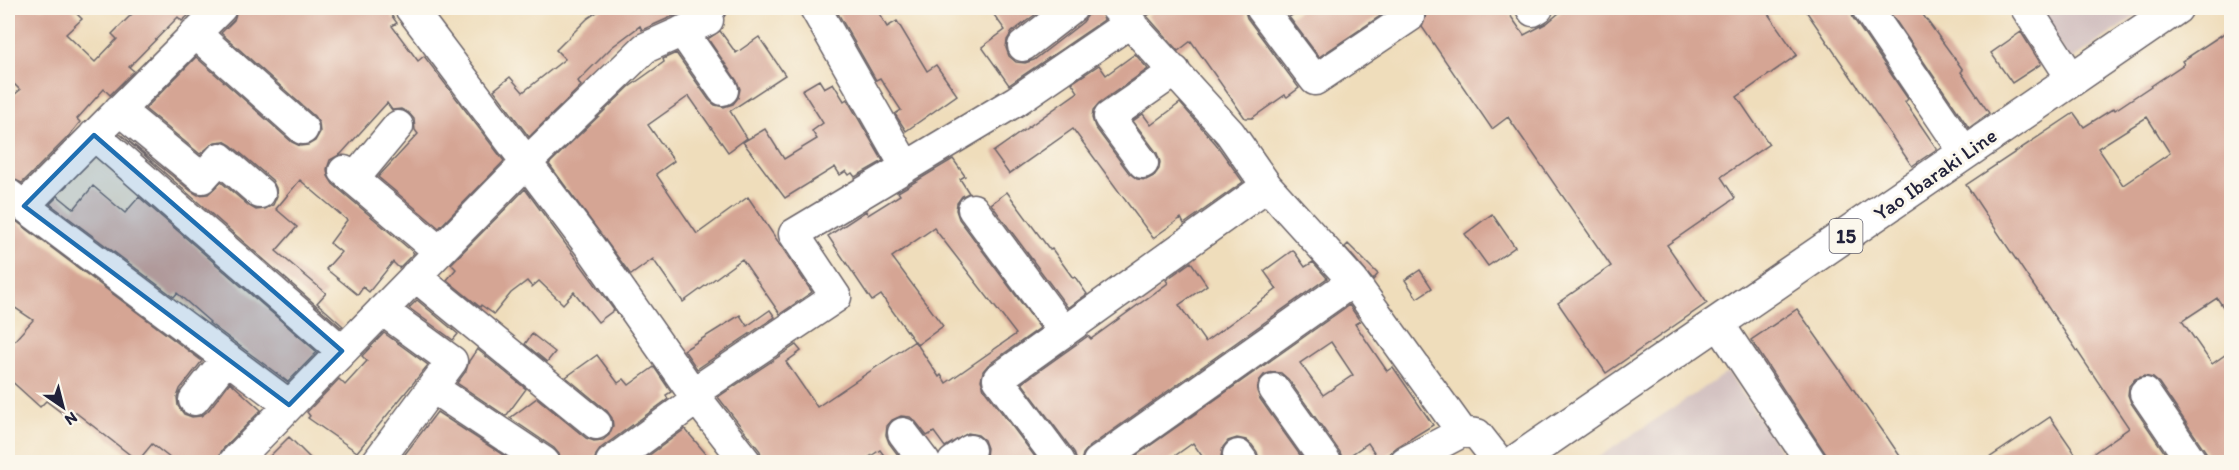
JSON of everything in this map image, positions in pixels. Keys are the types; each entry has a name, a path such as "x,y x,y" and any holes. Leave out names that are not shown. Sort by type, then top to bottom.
{"main road":[{"name":"Yao Ibaraki Line","path":"1515,462 2176,8"}],"street":[{"path":"221,8 94,135 16,200 289,405"},
{"path":"410,8 591,248 695,396 746,462"},
{"path":"234,462 526,163 645,48 708,20 704,11 711,8"},
{"path":"815,8 906,167"},
{"path":"1023,46 1072,8"},
{"path":"1271,11 1315,80 1409,17 1402,8"},
{"path":"1531,8 1533,11 1539,8"},
{"path":"1867,8 1965,153"},
{"path":"2026,8 2072,79"},
{"path":"611,462 695,396 836,297 794,234 1016,101 1124,15 1230,133 1267,186 1353,281 1462,432"},
{"path":"682,31 723,90"},
{"path":"195,33 303,129"},
{"path":"1143,163 1109,117 1175,71"},
{"path":"119,110 202,178 220,158 260,193"},
{"path":"398,126 349,175 440,251"},
{"path":"94,135 342,351"},
{"path":"1060,462 998,379 1267,186"},
{"path":"973,209 1064,332"},
{"path":"415,276 596,424"},
{"path":"1098,462 1353,281"},
{"path":"377,462 452,362 382,310"},
{"path":"1719,324 1811,462"},
{"path":"194,400 227,358"},
{"path":"433,388 507,452 544,462"},
{"path":"1274,389 1326,462"},
{"path":"2145,393 2192,462"},
{"path":"1405,462 1462,432 1477,434 1499,462"},
{"path":"903,434 925,462"}],"highlighted area":[{"path":"94,135 342,351 289,405 24,206"}],"shaded area":[{"path":"2035,8 2148,8 2070,61"},
{"path":"1728,372 1782,453 1767,462 1595,462 1594,460"}],"building":[{"path":"8,8 71,8 82,19 66,34 95,62 117,39 112,34 138,8 197,8 182,21 178,17 129,67 134,71 110,95 104,89 77,119 80,122 68,137 22,183 8,177 8,100 20,90 8,78"},
{"path":"238,8 386,8 397,23 392,26 418,61 424,56 504,161 439,228 378,177 418,134 415,130 414,119 409,113 401,109 392,110 387,103 341,154 330,160 327,169 333,184 414,253 399,268 393,262 369,292 363,287 358,295 326,269 341,252 330,243 347,220 300,180 276,209 297,227 276,251 326,293 317,303 343,326 341,327 120,134 198,195 208,194 221,182 256,210 273,205 277,196 272,180 231,145 224,141 215,142 200,154 145,109 196,57 292,142 300,146 315,141 320,132 319,123 314,116 221,33 234,20"},
{"path":"603,8 687,8 687,10 642,30 640,26 612,47 578,81 581,86 529,137 494,90 510,77 523,92 565,59 556,50 587,19"},
{"path":"835,8 876,8 887,27 897,21 927,71 936,65 957,95 906,131 895,114 901,110 880,78 876,80"},
{"path":"989,8 1044,8 1012,32 1007,40 1006,48 1009,56 1016,62 1025,63 1034,60 1083,22 1088,15 1089,8 1099,8 1104,20 1009,85 982,47 1005,30"},
{"path":"1159,8 1244,8 1247,18 1299,88 1252,118 1245,118 1191,41 1178,51 1147,16"},
{"path":"1303,8 1385,8 1386,12 1319,57 1289,17"},
{"path":"1423,8 1505,8 1524,35 1547,23 1565,8 1764,8 1797,55 1737,97 1769,144 1721,177 1735,198 1667,245 1707,303 1606,373 1558,303 1611,266 1508,117 1492,129 1422,27 1426,16"},
{"path":"1804,8 1850,8 1853,18 1908,99 1905,102 1937,149 1912,166"},
{"path":"1887,8 1918,8 1963,70 1961,72 1989,113 1969,128"},
{"path":"2232,28 2232,320 2217,298 2182,321 2212,364 2232,350 2232,462 2209,462 2206,452 2159,383 2153,378 2144,376 2135,379 2129,386 2128,395 2131,403 2171,462 2081,462 2129,428 1966,185 2074,113 2084,127 2114,108 2115,110 2184,64 2182,61","holes":["2147,117 2170,153 2123,185 2098,148"]},
{"path":"720,31 736,53 759,37 785,75 730,111 747,138 728,152 689,96 648,125 674,161 656,174 697,234 748,197 812,292 780,314 742,259 683,302 653,259 631,275 549,164 629,87 664,62 663,59 676,53 709,100 715,105 724,107 733,104 738,98 740,89 737,81 708,39"},
{"path":"2021,32 2041,64 2012,83 1991,53"},
{"path":"1135,54 1148,69 1099,103 1093,110 1092,118 1095,127 1129,173 1137,179 1146,180 1154,176 1159,169 1160,162 1157,153 1133,121 1143,114 1151,125 1180,103 1216,144 1243,182 1184,224 1181,218 1153,238 1073,129 1009,174 993,152 1078,92 1072,83 1099,65 1106,75"},
{"path":"819,80 824,88 833,83 844,101 847,99 883,161 855,177 846,171 840,175 835,167 785,198 743,142 765,129 784,159 817,139 812,131 823,123 802,90"},
{"path":"953,159 965,176 960,179 969,193 962,196 957,203 956,210 959,219 1040,328 988,365 983,371 981,380 984,389 1039,462 981,462 986,457 987,448 984,440 978,435 968,433 945,447 934,432 927,436 910,417 901,416 892,420 887,426 886,435 901,459 896,462 889,462 880,450 862,462 763,462 760,451 718,397 796,345 801,351 786,362 817,407 914,341 881,295 872,301 828,236 866,211 868,215 900,195 898,192","holes":["934,228 1016,334 946,383 941,375 939,377 917,345 943,326 892,257"]},
{"path":"93,186 125,213 139,197 317,352 288,382 209,323 177,293 174,297 50,204 58,196 74,209"},
{"path":"525,189 614,310 598,322 574,292 563,304 539,281 532,287 527,281 511,293 494,314 481,305 480,307 447,280 456,269 451,264"},
{"path":"1007,192 1050,250 1052,249 1087,294 1068,308 991,204"},
{"path":"1492,214 1515,247 1488,266 1465,234"},
{"path":"8,215 202,361 180,389 177,397 178,406 184,414 192,417 201,416 208,411 230,382 261,410 222,450 217,462 175,462 152,444 138,461 75,412 70,419 46,401 40,407 8,378 8,348 33,320 8,303"},
{"path":"1348,244 1378,274 1373,280 1345,247"},
{"path":"1293,250 1305,267 1313,262 1327,278 1088,448 1081,462 1077,462 1074,452 1022,383 1088,336 1091,339 1168,283 1166,280 1191,262 1207,285 1179,305 1205,342 1277,289 1264,271"},
{"path":"1420,270 1432,288 1417,298 1405,280"},
{"path":"417,300 458,334 453,340 409,308"},
{"path":"1349,305 1360,321 1355,324 1387,371 1393,367 1433,425 1397,447 1380,461 1368,443 1343,460 1340,452 1288,379 1281,373 1272,372 1264,375 1259,381 1257,391 1260,399 1305,462 1260,462 1252,445 1246,440 1237,438 1228,441 1223,447 1221,456 1223,462 1206,462 1193,443 1166,462 1127,462","holes":["1331,342 1353,375 1323,395 1300,363"]},
{"path":"1797,309 1904,462 1831,462 1751,340"},
{"path":"770,310 775,317 697,369 684,350 740,315 747,326"},
{"path":"384,333 428,365 357,452 308,418 310,416 307,412 339,379 345,385 367,361 362,356"},
{"path":"532,334 555,352 547,362 525,344"},
{"path":"477,349 526,389 506,416 457,383"},
{"path":"597,355 618,383 624,379 629,385 654,367 671,392 666,395 668,399 601,448 594,462 561,462 554,448 510,418 537,398 586,438 594,441 603,440 609,435 613,426 612,418 607,411 566,377"},
{"path":"437,412 514,462 399,462"},
{"path":"2050,417 2081,462 1983,462"},
{"path":"685,429 713,462 640,462"},
{"path":"289,437 314,462 264,462"}]}
